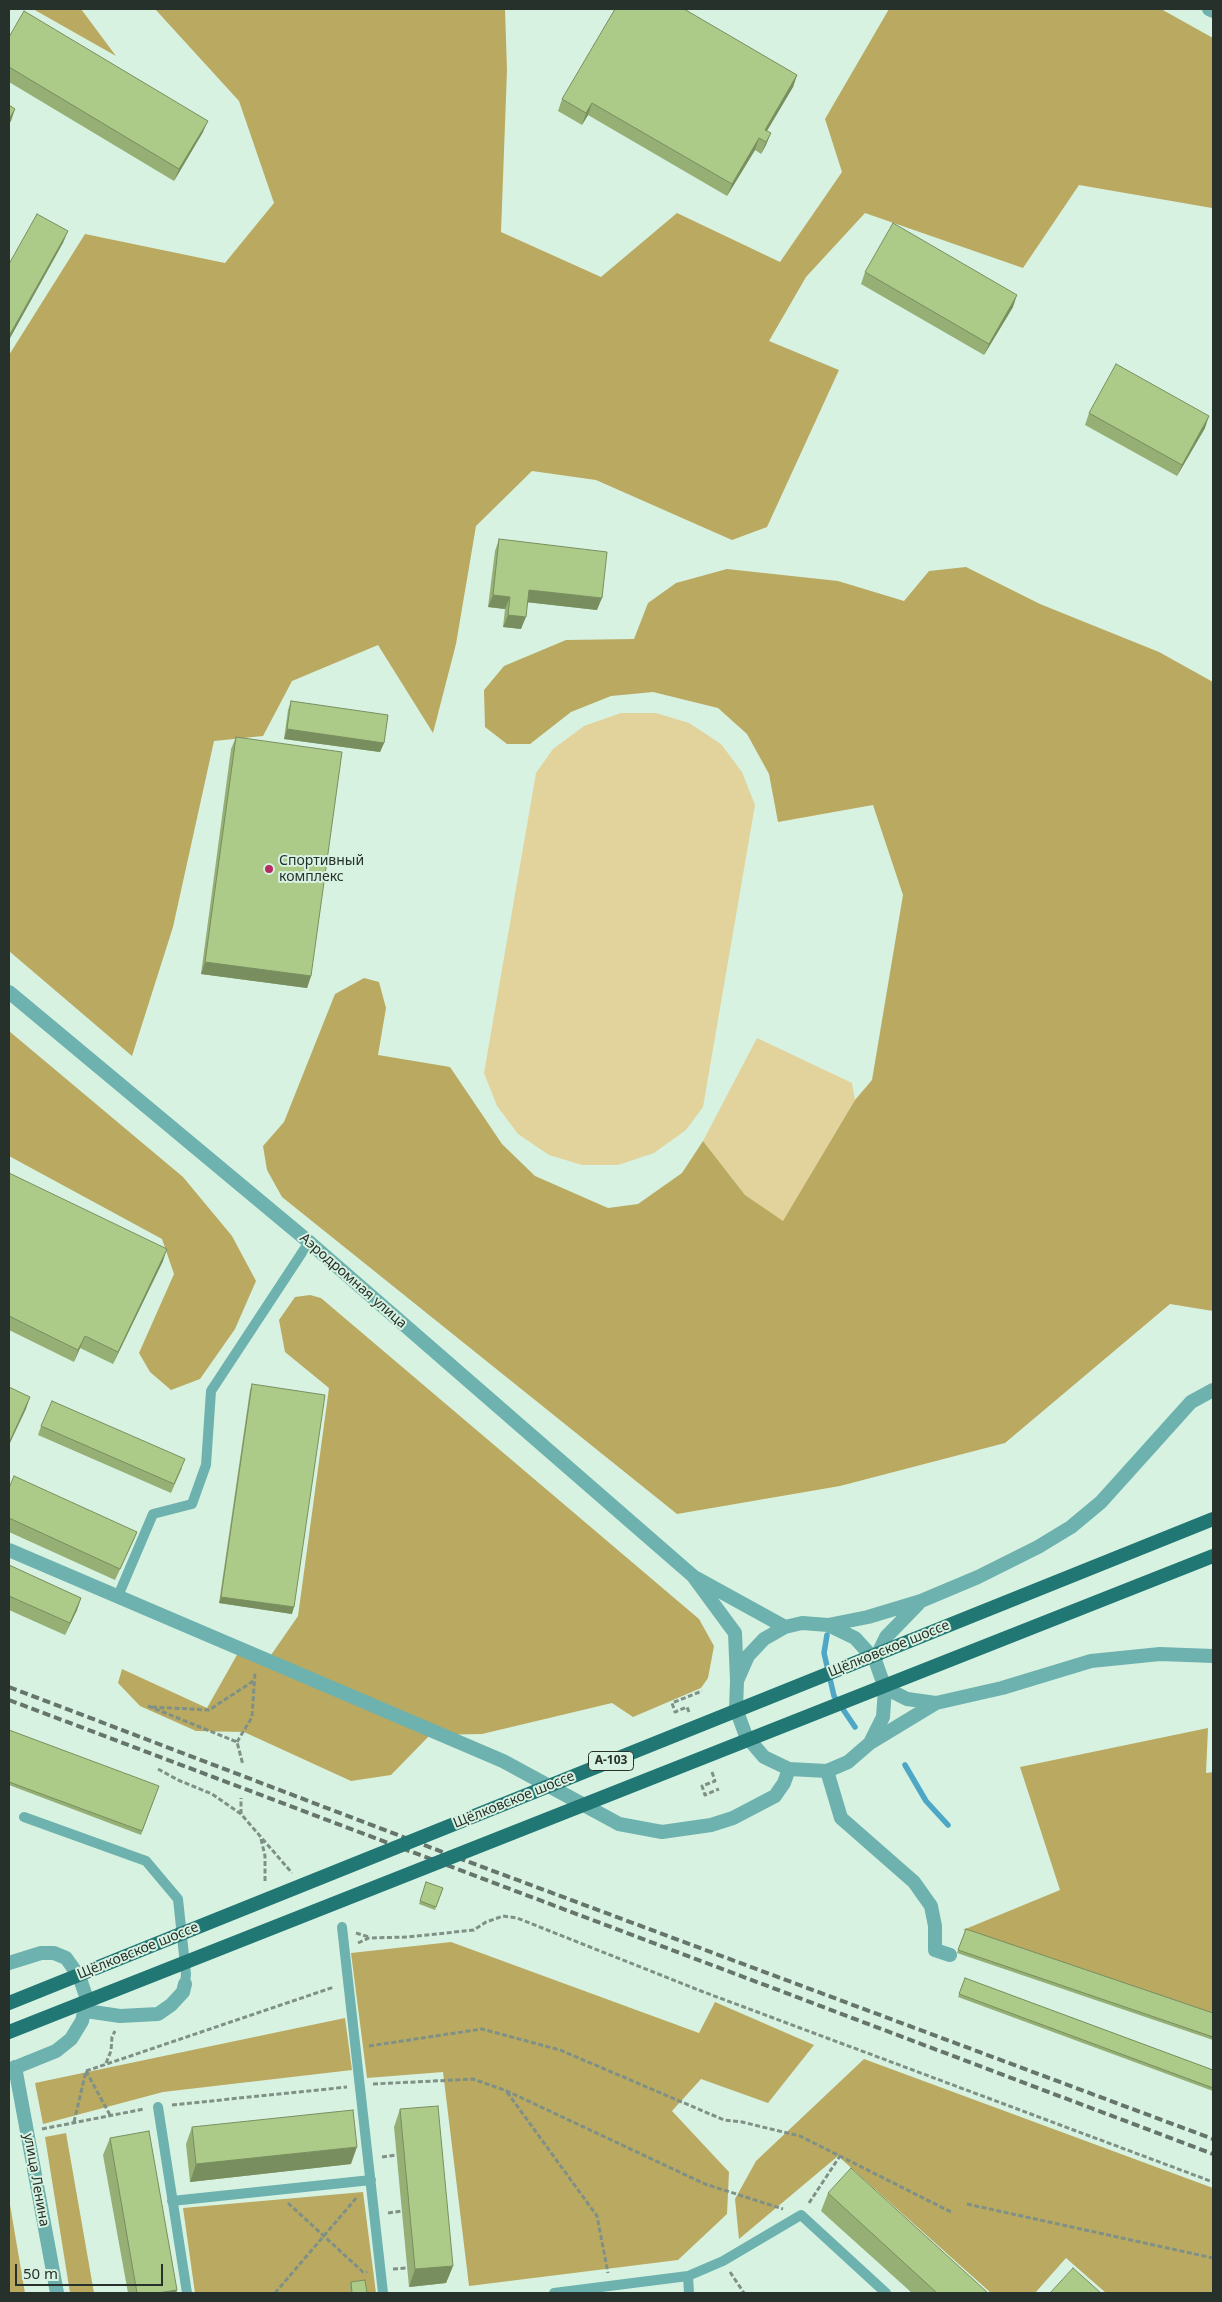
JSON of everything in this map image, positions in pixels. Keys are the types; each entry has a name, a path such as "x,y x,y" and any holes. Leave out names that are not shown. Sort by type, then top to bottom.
{"main road":[{"name":"Щёлковское шоссе","path":"9,2003 1213,1519"},
{"name":"Щёлковское шоссе","path":"9,2032 1213,1556"}],"street":[{"path":"1209,9 1213,11"},
{"name":"Аэродромная улица","path":"9,992 309,1242 693,1576"},
{"path":"737,1682 748,1656 764,1639 785,1627 802,1623 828,1625 868,1618 921,1601 978,1577 1038,1547 1071,1527 1101,1502 1190,1402 1213,1390"},
{"path":"9,1550 503,1761 619,1824 662,1832 711,1826 733,1818 775,1796 784,1783 789,1769"},
{"path":"693,1576 785,1627"},
{"path":"693,1576 735,1633 736,1709 746,1736 764,1756 789,1769 827,1771 848,1762 870,1743 936,1703 1002,1688 1091,1661 1160,1654 1213,1656"},
{"path":"875,1660 886,1637 921,1601"},
{"path":"828,1625 855,1638 875,1660 885,1688 883,1717 870,1743"},
{"path":"885,1688 908,1699 936,1703"},
{"path":"827,1771 841,1818 914,1882 931,1906 936,1926 935,1950 950,1955"},
{"path":"9,1963 41,1953 54,1953 66,1958 73,1965 84,1987 87,1999 86,2011 71,2039 56,2051 12,2069"},
{"path":"86,2011 120,2016 158,2014 171,2005 182,1992 185,1984"},
{"name":"улица Ленина","path":"12,2069 57,2293"}],"lane":[{"path":"118,1596 153,1514 192,1504 206,1465 211,1391 309,1242"},
{"path":"24,1817 146,1861 178,1899 186,1974 185,1984"},
{"path":"342,1927 383,2293"},
{"path":"158,2107 186,2293"},
{"path":"172,2201 371,2180"},
{"path":"554,2293 610,2289 688,2276 723,2261 801,2215 886,2293"},
{"path":"688,2276 689,2293"}],"path":[{"path":"243,1765 237,1742 252,1717 256,1655"},
{"path":"237,1742 148,1706 209,1710 255,1680"},
{"path":"687,1707 675,1712 672,1703 702,1691"},
{"path":"158,1769 178,1780 212,1794 241,1814 298,1880"},
{"path":"711,1769 716,1781 702,1786 705,1795 719,1790"},
{"path":"241,1798 241,1814"},
{"path":"344,1949 369,1938 408,1937 474,1930 486,1922 503,1916 518,1918 701,1991 1213,2182"},
{"path":"342,1927 369,1938"},
{"path":"86,2070 348,1982"},
{"path":"106,2064 111,2051 112,2037 119,2026"},
{"path":"356,2048 482,2029 560,2050 724,2120 742,2122 800,2136 952,2213"},
{"path":"86,2070 110,2115"},
{"path":"74,2122 86,2070"},
{"path":"41,2129 158,2107 361,2085 473,2079 506,2092 705,2184 801,2215 840,2156"},
{"path":"506,2092 597,2216 610,2289"},
{"path":"275,2293 371,2180"},
{"path":"274,2191 363,2272 381,2271"},
{"path":"967,2204 1213,2258"},
{"path":"723,2261 744,2293"}],"shaded area":[{"path":"33,9 81,9 116,56"},
{"path":"155,9 505,9 507,70 501,232 601,277 677,213 780,262 842,172 825,119 889,9 1161,9 1213,38 1213,205 1212,208 1079,185 1023,268 865,213 806,277 769,341 839,370 767,527 732,540 596,480 532,471 476,526 456,644 433,733 378,645 292,681 263,736 214,741 173,927 132,1056 9,951 9,355 85,234 225,263 274,203 239,101"},
{"path":"966,567 1040,604 1159,652 1213,682 1213,1311 1170,1304 1005,1443 840,1486 677,1514 282,1197 267,1170 263,1146 284,1122 335,994 364,978 379,982 386,1008 378,1055 450,1067 502,1144 535,1176 608,1208 638,1204 682,1173 703,1141 745,1195 783,1221 855,1100 872,1080 903,895 873,805 778,822 769,774 747,734 718,708 653,692 611,696 571,712 530,744 507,744 485,727 484,690 504,666 566,640 634,639 648,603 676,583 727,569 838,581 904,601 929,571"},
{"path":"621,713 656,713 689,723 721,744 742,772 755,805 703,1107 686,1130 654,1153 618,1165 582,1165 549,1155 518,1134 497,1106 484,1073 536,773 553,749 584,726"},
{"path":"9,1031 183,1177 232,1236 256,1281 235,1329 200,1379 171,1390 150,1372 139,1353 174,1274 162,1239 9,1156"},
{"path":"757,1038 852,1083 855,1100 783,1222 745,1195 703,1141"},
{"path":"310,1295 321,1298 699,1619 714,1646 708,1678 701,1688 633,1717 612,1703 482,1734 430,1735 391,1775 351,1781 244,1732 196,1731 140,1706 118,1683 122,1669 207,1708 242,1646 269,1658 298,1616 329,1388 285,1352 279,1320 295,1297"},
{"path":"1208,1728 1206,1773 1213,1772 1213,2015 963,1930 1060,1890 1020,1767"},
{"path":"451,1942 699,2033 715,2002 814,2045 768,2103 701,2079 672,2111 729,2172 727,2214 678,2260 469,2286 443,2072 367,2078 351,1953"},
{"path":"345,2018 352,2070 163,2092 43,2124 35,2083"},
{"path":"864,2059 1213,2188 1213,2293 1106,2293 1066,2258 1035,2293 991,2293 838,2156 739,2239 735,2199 756,2161"},
{"path":"66,2133 94,2293 70,2293 45,2137"},
{"path":"363,2192 376,2293 195,2293 183,2208"},
{"path":"9,2199 25,2293 9,2293"}],"building":[{"path":"615,9 684,9 797,75 765,130 771,133 766,142 759,138 732,184 592,103 586,113 562,99"},
{"path":"24,11 208,121 179,169 9,67 9,37"},
{"path":"9,105 15,109 9,119"},
{"path":"37,214 68,231 9,336 9,264"},
{"path":"893,223 1017,295 989,344 865,272"},
{"path":"1116,364 1209,416 1182,465 1089,413"},
{"path":"499,539 607,552 602,598 529,590 526,617 508,615 510,597 493,595"},
{"path":"291,701 388,715 384,743 287,729"},
{"name":"Спортивный комплекс","path":"236,737 342,752 311,976 205,962"},
{"path":"9,1173 167,1249 118,1352 85,1336 78,1350 9,1316"},
{"path":"252,1384 325,1395 294,1607 221,1597"},
{"path":"9,1387 30,1397 9,1443"},
{"path":"52,1401 185,1459 174,1484 41,1426"},
{"path":"14,1476 137,1532 120,1569 9,1518 9,1488"},
{"path":"9,1565 81,1598 70,1623 9,1596"},
{"path":"9,1730 159,1786 142,1831 9,1782"},
{"path":"426,1882 443,1888 436,1907 420,1901"},
{"path":"966,1929 1213,2013 1213,2037 958,1950"},
{"path":"965,1978 1213,2070 1213,2088 959,1994"},
{"path":"438,2106 453,2266 415,2269 400,2109"},
{"path":"353,2110 357,2147 196,2164 192,2127"},
{"path":"149,2131 177,2290 137,2293 110,2138"},
{"path":"851,2168 988,2293 937,2293 828,2193"},
{"path":"1073,2268 1101,2293 1050,2293"},
{"path":"365,2280 367,2293 352,2293 351,2282"}],"waterway":[{"path":"827,1635 824,1653 834,1696 855,1727"},
{"path":"905,1765 926,1801 948,1825"}],"railway":[{"path":"9,1687 453,1856 1213,2139"},
{"path":"9,1700 1213,2154"}],"place":[{"name":"Спортивный комплекс","path":"269,869"}]}
